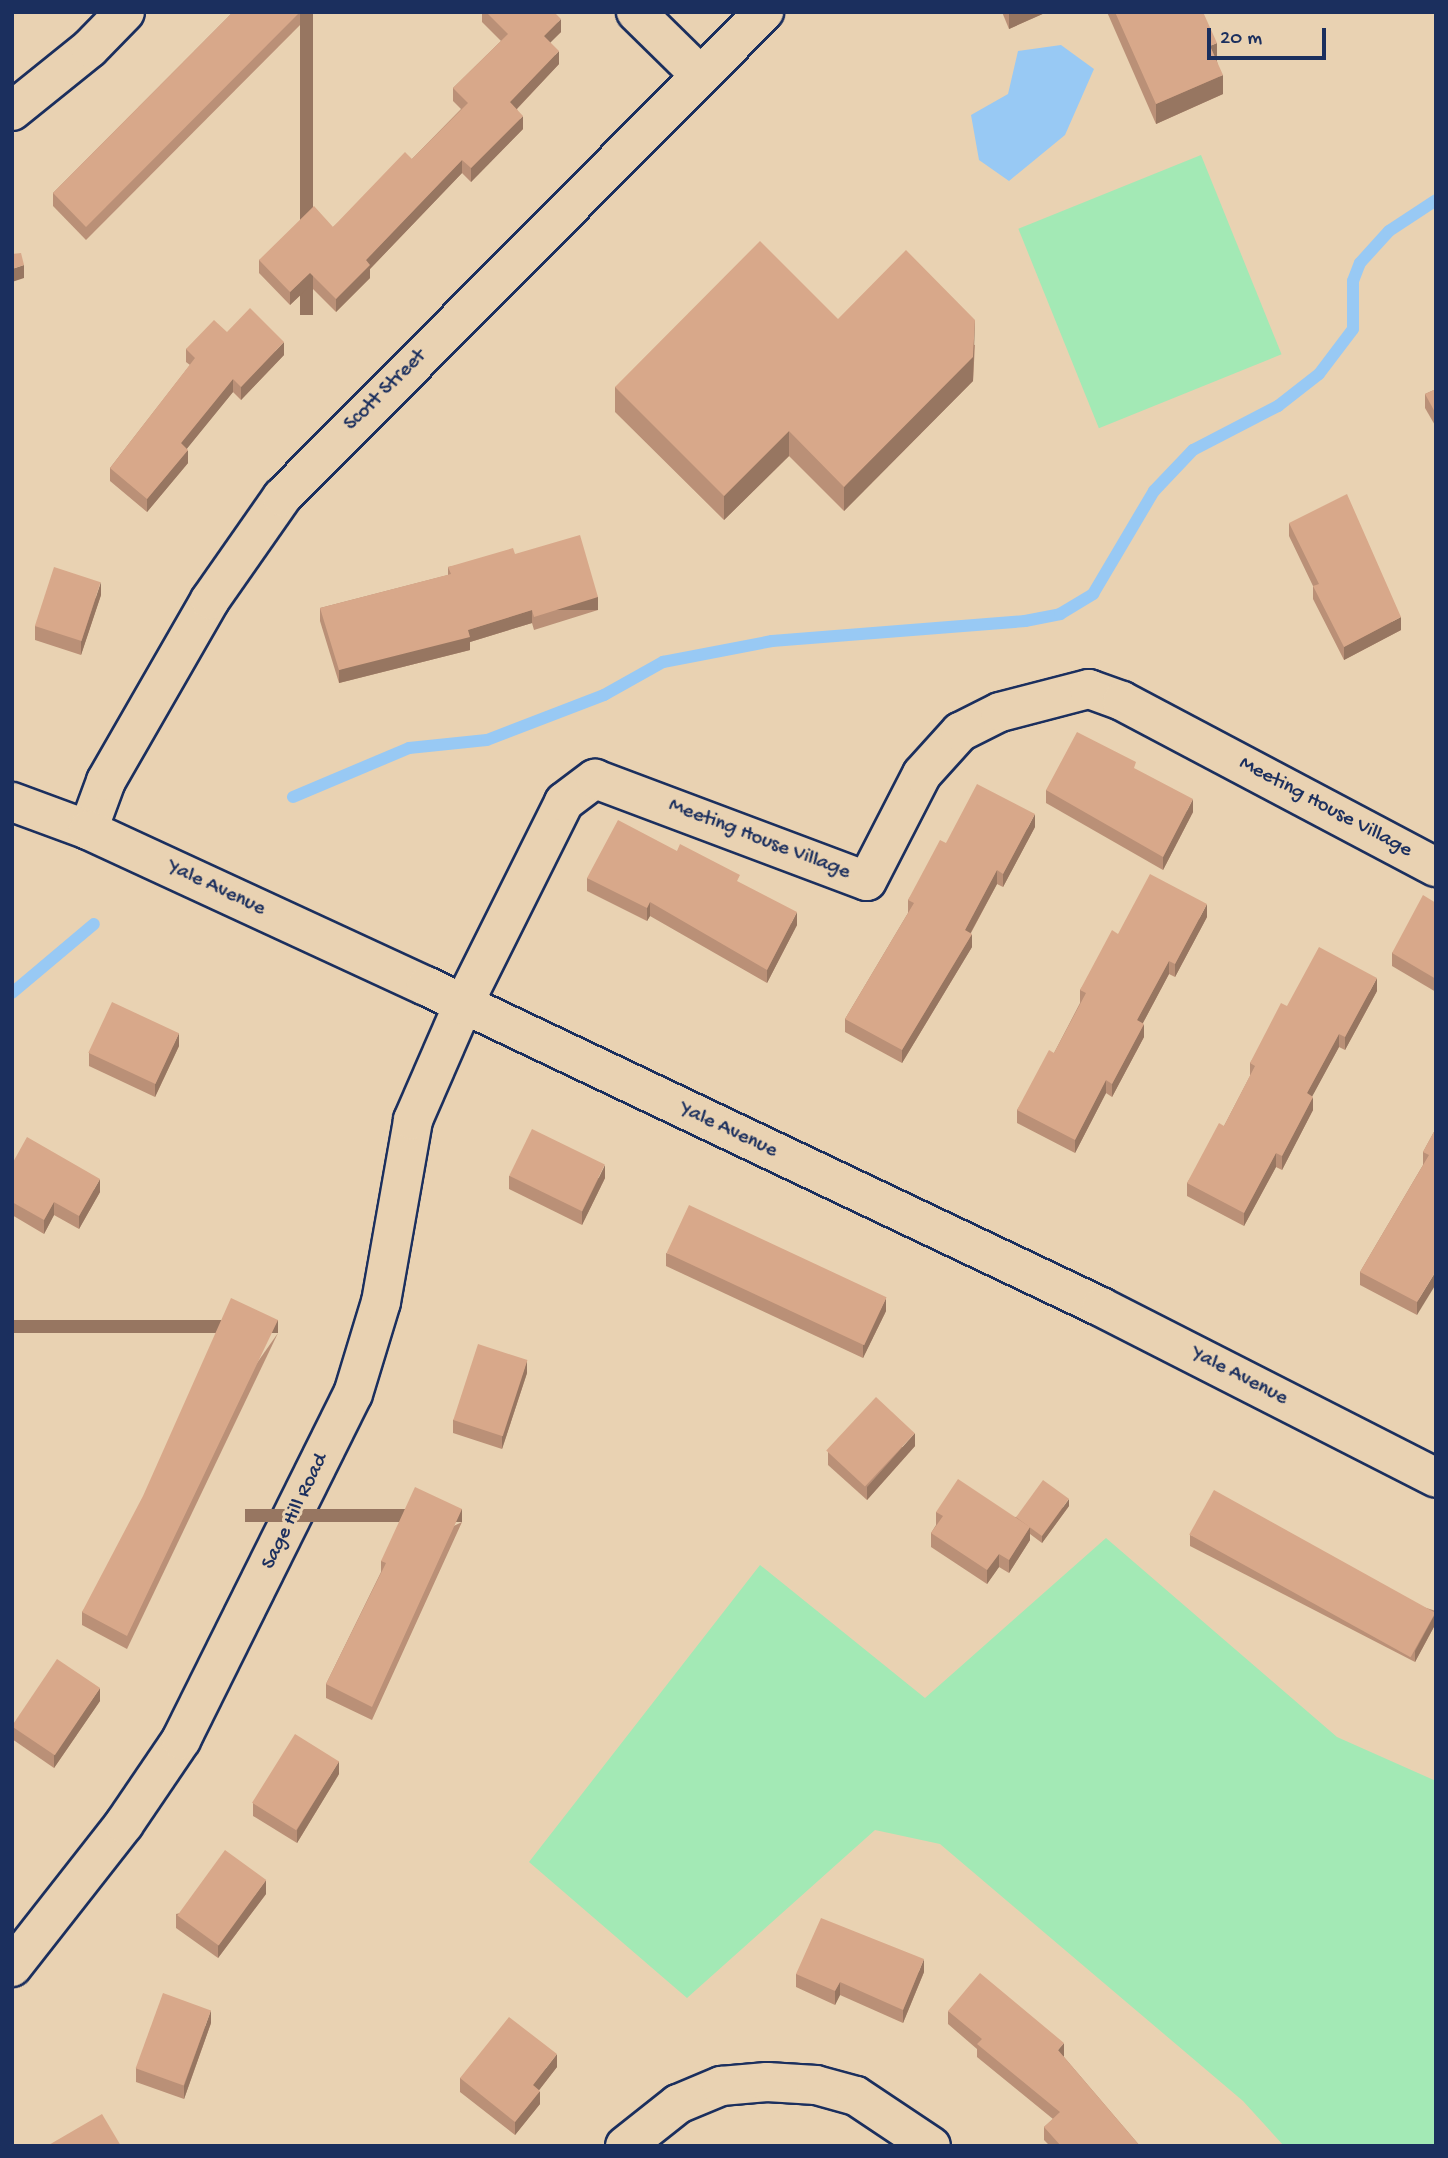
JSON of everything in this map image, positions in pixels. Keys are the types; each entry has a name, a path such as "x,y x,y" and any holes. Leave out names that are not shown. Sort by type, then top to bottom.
{"street":[{"path":"12,111 90,48 125,12"},
{"path":"636,12 699,74"},
{"name":"Scott Street","path":"88,830 106,781 210,600 282,497 699,74 764,12"},
{"name":"Meeting House Village","path":"463,1005 564,802 595,779 867,881 922,774 960,732 1000,712 1089,689 1122,701 1436,867"},
{"name":"Yale Avenue","path":"12,802 88,830 1101,1307 1436,1478"},
{"name":"Sage Hill Road","path":"12,1967 124,1824 181,1740 353,1394 381,1302 413,1120 463,1005"},
{"path":"625,2146 678,2104 721,2086 768,2082 816,2085 856,2096 931,2146"}],"green space":[{"path":"1201,155 1282,354 1099,428 1018,229"},
{"path":"1106,1538 1337,1737 1436,1781 1436,2146 1284,2146 1243,2101 940,1844 875,1830 687,1998 529,1862 760,1565 925,1698"}],"water":[{"path":"1061,45 1094,69 1065,135 1009,181 979,160 971,115 1008,94 1018,51"}],"building":[{"path":"233,12 300,12 86,227 53,193"},
{"path":"486,12 554,12 561,19 544,36 559,51 510,102 523,116 471,168 462,160 366,260 370,265 336,299 310,273 290,292 259,260 314,206 333,227 405,152 412,159 468,103 453,88 508,34"},
{"path":"1115,12 1203,12 1217,43 1210,46 1223,75 1156,104"},
{"path":"760,241 838,319 906,250 975,320 973,357 844,487 789,431 724,496 615,387"},
{"path":"21,253 24,265 12,269 12,254"},
{"path":"250,308 284,342 241,387 233,379 181,443 188,450 147,499 110,468 195,358 186,349 214,320 227,332"},
{"path":"1436,389 1436,414 1425,394"},
{"path":"1347,494 1401,617 1344,647 1313,586 1319,584 1289,523"},
{"path":"580,535 598,597 534,617 532,610 468,630 470,637 339,670 320,608 451,574 448,567 513,548 515,554"},
{"path":"54,567 101,582 81,641 35,626"},
{"path":"1077,732 1136,762 1134,768 1193,799 1163,857 1046,790"},
{"path":"977,784 1035,814 1003,874 997,870 965,930 972,934 902,1050 845,1019 914,903 908,900 940,840 946,843"},
{"path":"618,820 677,851 680,844 740,875 737,881 797,912 767,970 650,902 647,908 587,878"},
{"path":"1150,874 1207,904 1175,964 1169,961 1137,1020 1144,1024 1112,1084 1106,1080 1075,1140 1017,1110 1049,1050 1054,1053 1086,993 1080,990 1112,930 1118,934"},
{"path":"1423,895 1436,903 1436,979 1392,953"},
{"path":"1319,947 1377,978 1345,1037 1339,1034 1307,1093 1313,1097 1282,1156 1276,1153 1244,1213 1187,1183 1219,1123 1224,1126 1255,1066 1250,1063 1281,1003 1287,1006"},
{"path":"112,1002 179,1033 155,1084 88,1053"},
{"path":"1436,1128 1436,1271 1417,1302 1360,1272 1429,1155 1423,1152"},
{"path":"532,1129 605,1165 582,1211 509,1176"},
{"path":"27,1137 100,1179 79,1216 54,1202 44,1220 12,1202 12,1164"},
{"path":"689,1205 887,1297 864,1345 667,1253"},
{"path":"231,1298 278,1320 127,1636 82,1612 143,1496"},
{"path":"478,1344 527,1360 503,1436 453,1420"},
{"path":"876,1397 915,1433 865,1487 826,1450"},
{"path":"958,1479 1030,1527 1009,1560 999,1554 987,1570 931,1533 943,1516 936,1512"},
{"path":"1043,1480 1069,1499 1042,1536 1016,1517"},
{"path":"415,1487 462,1509 372,1707 326,1684 386,1563 381,1561"},
{"path":"1214,1490 1435,1613 1411,1657 1189,1535"},
{"path":"57,1659 100,1688 55,1755 12,1726"},
{"path":"295,1734 339,1762 296,1830 252,1803"},
{"path":"225,1850 266,1880 219,1946 177,1916"},
{"path":"821,1918 924,1959 903,2010 840,1982 835,1991 796,1974"},
{"path":"980,1973 1064,2043 1058,2050 1140,2146 1061,2146 1044,2127 1060,2112 977,2044 982,2039 948,2011"},
{"path":"163,1993 211,2010 184,2086 136,2068"},
{"path":"509,2017 557,2054 533,2085 540,2091 515,2122 460,2078"},
{"path":"102,2114 121,2146 47,2146"}],"waterway":[{"path":"293,797 409,748 487,740 604,695 663,662 772,641 1025,621 1060,614 1093,594 1154,491 1193,450 1278,406 1319,374 1353,329 1353,281 1360,263 1389,231 1436,200"},
{"path":"12,993 94,924"}]}
